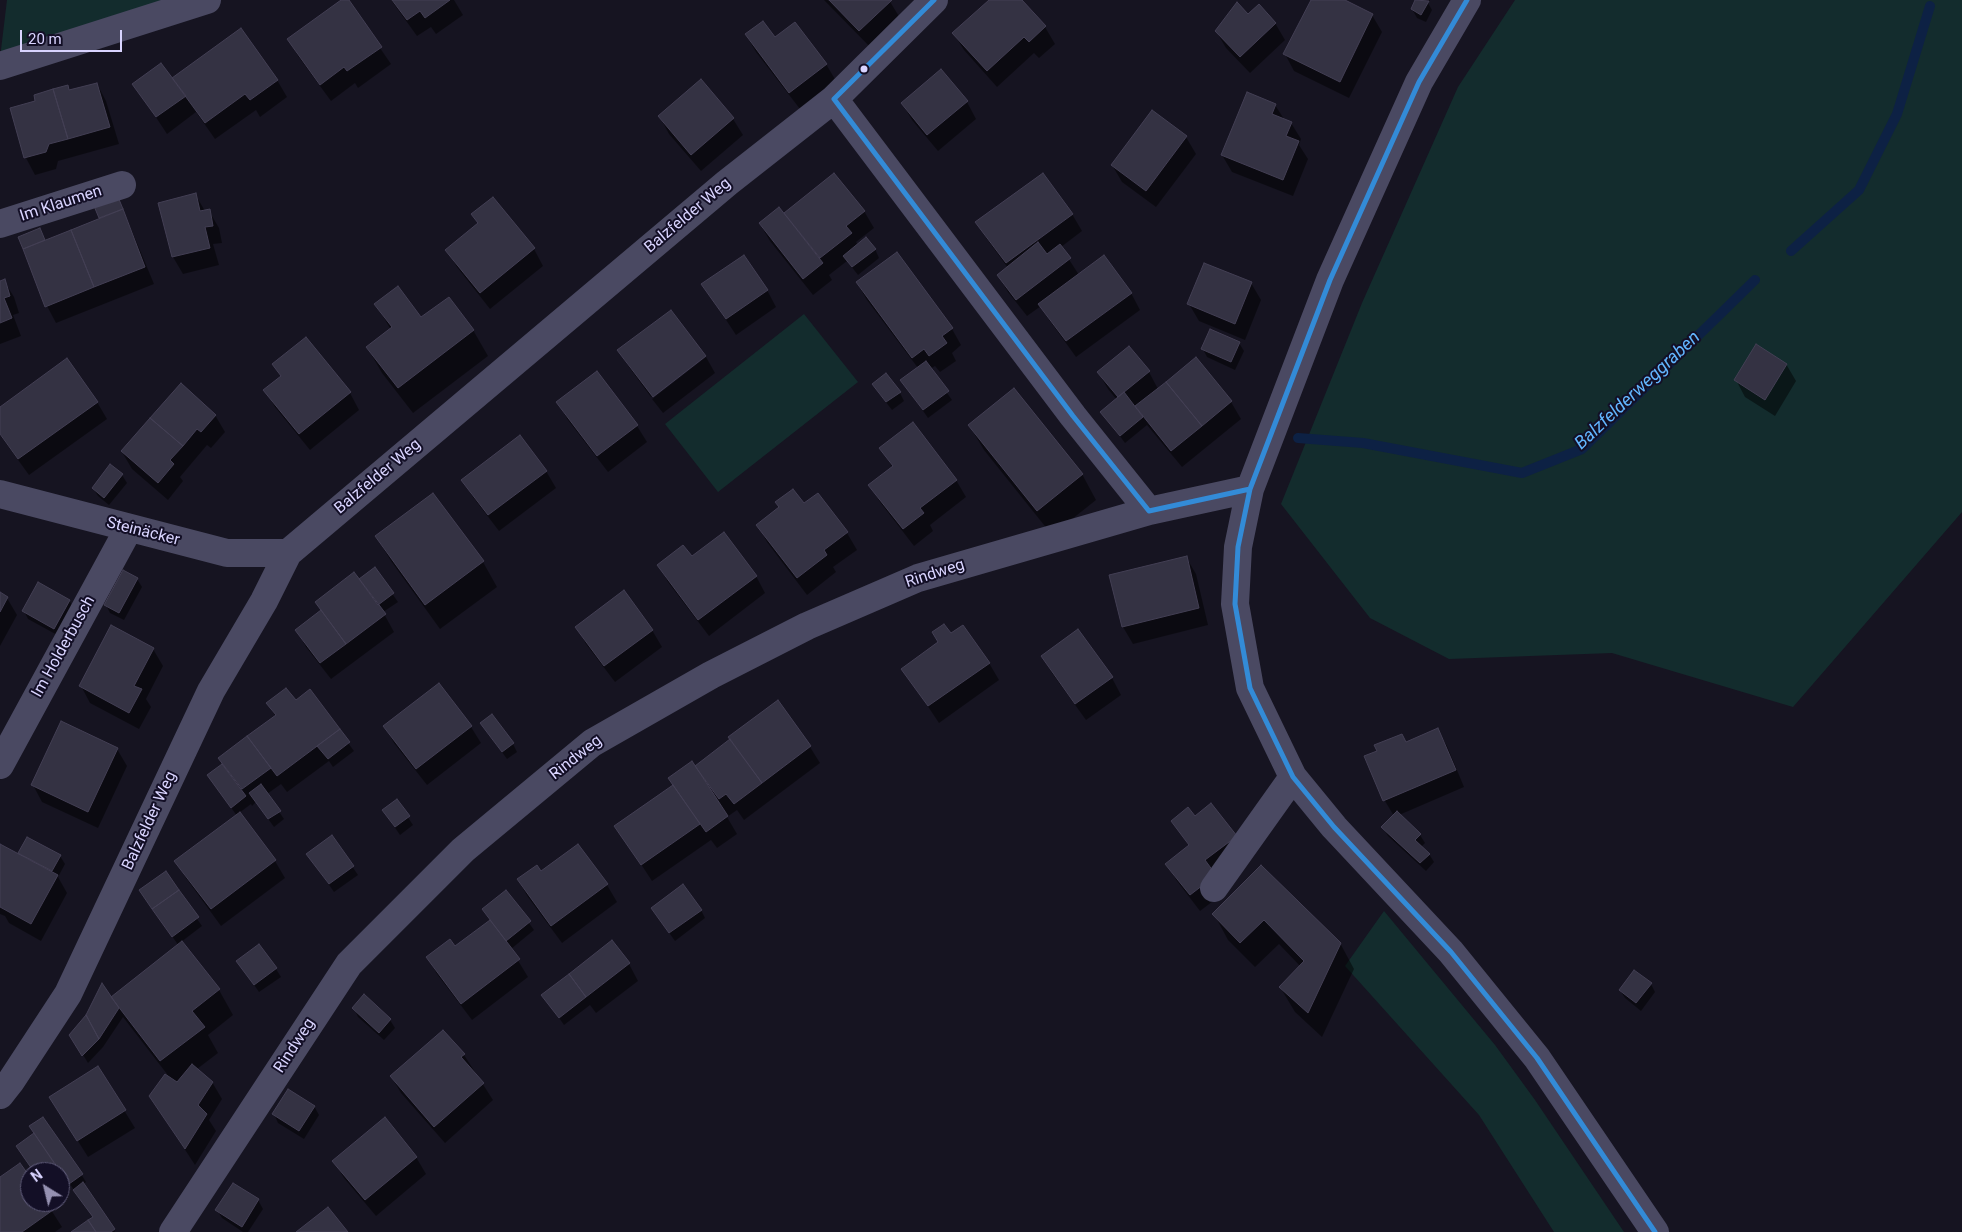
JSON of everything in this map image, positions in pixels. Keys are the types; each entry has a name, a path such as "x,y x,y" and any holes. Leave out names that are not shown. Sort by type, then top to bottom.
{"street":[{"path":"0,66 208,0"},
{"name":"Balzfelder Weg","path":"0,1095 68,994 211,691 264,601 288,554 727,183 834,99 934,0"},
{"path":"1467,0 1419,82 1330,280 1250,489 1238,547 1235,604 1250,688 1293,777 1334,827 1451,952 1538,1058 1654,1232"},
{"path":"834,99 1073,416 1149,511"},
{"name":"Im Klaumen","path":"0,224 122,185"},
{"name":"Rindweg","path":"173,1232 350,964 463,850 592,743 720,670 807,626 918,578 1149,511 1250,489"},
{"name":"Steinäcker","path":"0,494 227,553 288,554"},
{"name":"Im Holderbusch","path":"0,765 129,528"},
{"path":"1214,888 1293,777"}],"green space":[{"path":"7,0 181,0 0,58"},
{"path":"1515,0 1962,0 1962,512 1793,707 1612,653 1449,659 1370,618 1281,504 1362,303 1458,87"},
{"path":"804,314 858,382 718,492 665,424"},
{"path":"1384,911 1495,1045 1535,1100 1624,1232 1554,1232 1479,1115 1345,966"}],"building":[{"path":"341,0 349,0 382,47 347,71 344,67 320,85 287,39"},
{"path":"392,0 450,0 425,18 420,11 407,20"},
{"path":"829,0 892,0 859,31"},
{"path":"989,0 1022,0 1046,26 1029,42 1024,37 987,71 952,33"},
{"path":"1311,0 1345,0 1373,14 1340,82 1283,54"},
{"path":"1415,0 1429,1 1421,15 1411,9"},
{"path":"1237,2 1248,14 1259,4 1276,23 1240,57 1215,31"},
{"path":"763,21 775,37 795,22 827,64 789,93 745,34"},
{"path":"241,28 278,80 250,100 245,94 205,123 172,78"},
{"path":"161,63 186,96 156,117 132,84"},
{"path":"941,69 968,101 927,135 901,103"},
{"path":"701,79 734,118 691,155 658,116"},
{"path":"97,83 110,127 68,139 53,89 68,85 69,90"},
{"path":"53,89 68,139 49,144 46,152 24,158 10,108 35,101 34,95"},
{"path":"1247,92 1276,104 1272,114 1292,122 1286,136 1299,141 1283,180 1221,155"},
{"path":"1152,110 1187,136 1146,191 1111,165"},
{"path":"834,173 865,211 846,226 852,233 820,258 784,213"},
{"path":"1043,173 1073,214 1006,263 975,222"},
{"path":"196,193 200,211 210,209 213,226 205,227 210,248 172,257 158,203"},
{"path":"118,197 123,209 99,218 94,206"},
{"path":"493,197 535,248 480,293 445,250 478,223 471,214"},
{"path":"779,207 823,263 803,279 759,223"},
{"path":"123,209 145,267 94,287 71,230"},
{"path":"40,228 45,240 23,249 18,237"},
{"path":"71,230 94,287 45,307 23,249"},
{"path":"866,237 876,249 852,267 843,256"},
{"path":"1038,242 1047,254 1060,244 1071,258 1016,300 997,275"},
{"path":"897,252 953,328 942,336 947,343 929,356 924,349 912,358 856,282"},
{"path":"744,255 768,290 726,319 701,284"},
{"path":"1104,255 1132,293 1066,341 1038,304"},
{"path":"1204,263 1252,282 1235,324 1187,304"},
{"path":"5,279 10,296 4,298 12,318 0,323 0,281"},
{"path":"398,286 421,317 449,297 474,330 398,388 366,347 392,327 374,304"},
{"path":"671,310 706,356 653,397 617,350"},
{"path":"1210,329 1240,342 1231,362 1201,349"},
{"path":"306,337 351,392 299,434 263,390 281,376 272,364"},
{"path":"1756,344 1787,364 1765,400 1734,380"},
{"path":"1129,346 1150,371 1118,397 1097,372"},
{"path":"1196,357 1232,401 1202,426 1166,382"},
{"path":"67,358 98,402 18,459 0,434 0,407"},
{"path":"926,361 949,391 923,410 900,380"},
{"path":"597,371 638,425 597,456 556,402"},
{"path":"886,373 901,392 886,402 872,384"},
{"path":"1166,382 1202,426 1171,451 1135,406"},
{"path":"181,383 216,415 201,432 197,429 183,446 150,418"},
{"path":"1014,388 1083,474 1037,511 968,425"},
{"path":"1124,392 1143,417 1120,436 1100,412"},
{"path":"150,418 183,446 170,460 174,464 158,483 121,451"},
{"path":"913,422 957,480 920,508 924,513 903,529 868,485 893,466 879,448"},
{"path":"520,435 547,471 488,515 461,480"},
{"path":"110,464 123,474 104,498 92,488"},
{"path":"793,489 804,503 818,493 848,532 824,550 827,555 797,578 756,525 779,507 775,502"},
{"path":"433,493 484,561 425,605 375,536"},
{"path":"724,532 757,576 698,620 657,565 683,545 692,556"},
{"path":"1187,556 1199,608 1122,627 1109,575"},
{"path":"375,567 394,593 378,605 359,579"},
{"path":"123,570 138,578 119,613 104,605"},
{"path":"354,572 386,614 346,644 315,602"},
{"path":"38,582 70,600 54,629 22,611"},
{"path":"624,590 653,630 604,666 575,627"},
{"path":"0,592 8,597 0,612"},
{"path":"321,610 346,644 320,663 295,630"},
{"path":"944,624 951,633 963,625 990,663 928,706 901,669 938,642 932,632"},
{"path":"111,625 154,648 134,686 142,689 129,713 79,686"},
{"path":"1078,629 1113,677 1075,704 1041,656"},
{"path":"439,683 472,726 416,769 383,726"},
{"path":"286,688 296,700 310,689 340,729 277,776 247,736 276,715 266,703"},
{"path":"778,700 811,746 762,783 728,737"},
{"path":"492,714 514,743 502,752 480,723"},
{"path":"61,721 118,748 88,812 31,785"},
{"path":"1438,728 1456,770 1383,801 1364,756 1377,751 1374,745 1402,734 1406,742"},
{"path":"340,729 350,742 328,759 317,746"},
{"path":"247,736 271,768 242,789 218,758"},
{"path":"730,739 762,783 734,804 726,794 719,799 695,766"},
{"path":"692,761 728,816 706,832 668,778"},
{"path":"222,764 246,796 231,808 207,775"},
{"path":"261,784 281,811 268,819 249,793"},
{"path":"673,785 700,824 641,865 614,826"},
{"path":"397,799 410,816 395,827 382,810"},
{"path":"1211,803 1237,836 1205,860 1216,875 1190,895 1165,864 1189,845 1171,821 1188,807 1195,816"},
{"path":"1397,811 1421,834 1415,840 1430,854 1420,863 1381,827"},
{"path":"240,812 276,860 211,909 174,861"},
{"path":"332,835 354,866 329,884 306,854"},
{"path":"27,837 61,855 52,871 18,853"},
{"path":"0,844 58,875 31,924 0,907"},
{"path":"578,844 608,884 551,926 517,879 537,865 541,871"},
{"path":"1261,865 1341,943 1308,1013 1279,987 1304,961 1264,920 1240,943 1212,914"},
{"path":"166,871 179,890 152,909 139,890"},
{"path":"683,884 702,910 669,933 651,908"},
{"path":"179,890 199,917 172,937 152,909"},
{"path":"506,890 531,921 506,941 482,909"},
{"path":"490,920 520,959 461,1004 426,957 450,939 455,946"},
{"path":"612,940 630,963 586,997 569,974"},
{"path":"182,941 220,989 192,1011 205,1027 160,1061 111,997"},
{"path":"259,944 277,968 254,985 236,961"},
{"path":"1634,970 1652,983 1636,1003 1619,990"},
{"path":"569,974 586,997 559,1018 541,995"},
{"path":"102,983 119,1008 99,1039 86,1015"},
{"path":"364,994 391,1019 379,1033 352,1008"},
{"path":"86,1015 99,1039 82,1056 69,1035"},
{"path":"443,1030 465,1054 461,1057 484,1083 434,1127 390,1076"},
{"path":"192,1064 213,1082 198,1105 207,1114 185,1149 149,1096 165,1074 177,1082"},
{"path":"98,1066 126,1110 77,1141 49,1097"},
{"path":"288,1089 315,1106 299,1131 272,1114"},
{"path":"43,1117 83,1174 70,1183 70,1162 54,1162 29,1126"},
{"path":"385,1117 417,1157 365,1200 332,1161"},
{"path":"34,1133 53,1162 27,1162 16,1146"},
{"path":"20,1163 20,1212 50,1212 22,1232 0,1232 0,1177"},
{"path":"83,1182 115,1229 111,1232 96,1232 88,1220 93,1217 73,1190"},
{"path":"233,1183 259,1199 242,1227 215,1210"},
{"path":"328,1207 348,1232 296,1232"},
{"path":"88,1220 96,1232 71,1232"}],"waterway":[{"name":"Balzfelderweggraben","path":"1791,251 1859,190 1897,114 1930,6"},
{"name":"Balzfelderweggraben","path":"1298,438 1363,443 1522,473 1582,449 1755,280"}],"transit line":[{"path":"934,0 834,99 1073,416 1149,511 1250,489"},
{"path":"1467,0 1419,82 1330,280 1250,489 1238,547 1235,604 1250,688 1293,777 1334,827 1451,952 1537,1058 1655,1232"}]}
